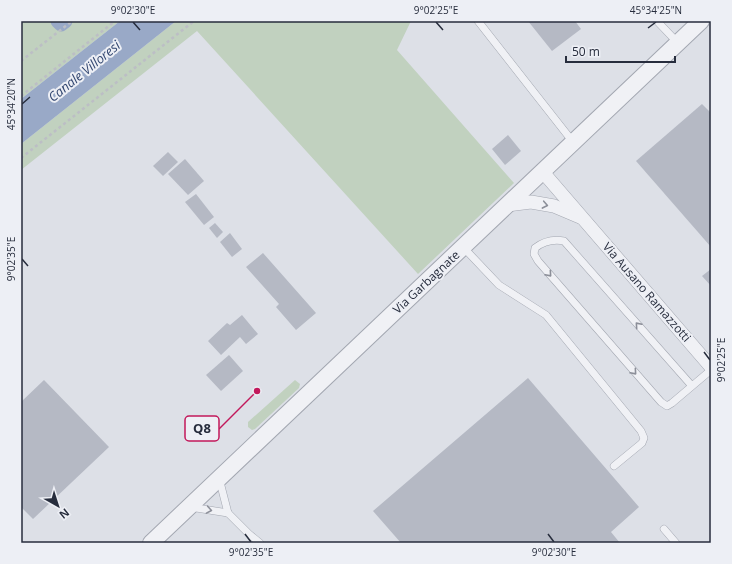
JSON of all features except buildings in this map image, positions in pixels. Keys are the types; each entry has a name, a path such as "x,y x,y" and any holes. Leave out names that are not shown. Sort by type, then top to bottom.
{"street":[{"name":"Via Garbagnate","path":"151,543 701,21"},
{"name":"Via Ausano Ramazzotti","path":"542,171 711,367"},
{"name":"Via Ausano Ramazzotti","path":"507,205 531,202 554,206 583,218"}],"lane":[{"path":"478,21 573,142"},
{"path":"657,21 678,43"},
{"path":"692,386 564,241 548,241 541,243 535,248 534,254 538,261 660,402 667,406 672,403 711,370"},
{"path":"463,247 499,285 546,315 641,431 644,438 642,442 614,466"},
{"path":"219,478 228,513 260,543"},
{"path":"189,507 228,513"},
{"path":"664,529 676,543"}],"path":[{"path":"21,62 72,21"},
{"path":"21,96 115,21"},
{"path":"21,158 194,21"}],"green space":[{"path":"21,21 120,21 21,99"},
{"path":"176,21 411,21 397,50 514,183 418,274 197,31 21,170 21,144"},
{"path":"295,380 300,384 299,388 255,429 252,430 248,427 248,422"}],"water":[{"name":"Canale Villoresi","path":"120,21 176,21 21,144 21,99"}],"waterway":[{"path":"58,21 61,24 65,21"}],"place":[{"name":"Q8","path":"257,391"}]}
